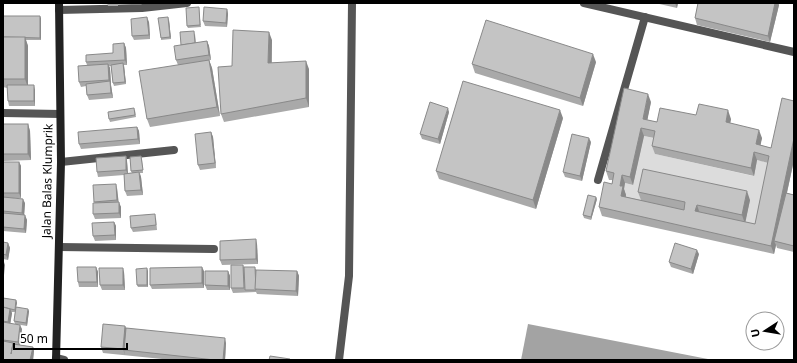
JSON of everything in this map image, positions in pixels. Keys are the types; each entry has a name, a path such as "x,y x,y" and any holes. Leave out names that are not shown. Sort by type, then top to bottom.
{"street":[{"path":"59,6 142,8 187,3"},
{"path":"339,360 349,276 352,3"},
{"path":"584,3 794,52"},
{"name":"Jalan Balas Klumprik","path":"59,6 61,162 59,360"},
{"path":"598,180 645,17"},
{"path":"3,113 60,114"},
{"path":"61,162 174,150"},
{"path":"59,247 174,247 214,249"}],"shaded area":[{"path":"644,136 658,139 655,154 753,176 757,160 772,164 758,233 641,201 624,204 623,194 625,183 633,185"},
{"path":"528,324 713,360 521,360"}],"building":[{"path":"698,3 775,3 768,36 695,18"},
{"path":"199,7 200,25 187,26 186,8"},
{"path":"204,7 227,9 226,23 203,21"},
{"path":"3,16 40,16 40,38 3,37"},
{"path":"147,17 149,35 132,36 131,19"},
{"path":"168,17 170,37 161,38 158,18"},
{"path":"486,20 593,54 580,98 472,64"},
{"path":"233,30 269,32 268,63 306,61 306,98 221,114 218,67 232,66"},
{"path":"194,31 195,43 181,45 180,32"},
{"path":"3,37 25,37 25,79 3,79"},
{"path":"207,41 209,55 176,60 174,46"},
{"path":"124,43 125,60 86,62 86,55 113,53 113,44"},
{"path":"209,60 217,107 147,119 139,71"},
{"path":"123,63 125,82 113,83 111,65"},
{"path":"108,64 109,80 79,82 78,66"},
{"path":"110,81 111,93 87,95 86,84"},
{"path":"463,81 560,110 533,200 436,171"},
{"path":"7,85 34,85 34,101 8,101"},
{"path":"624,88 648,94 643,119 657,122 660,108 696,115 699,104 728,110 726,122 759,130 756,144 771,148 782,98 794,101 794,138 771,246 599,207 604,182 612,184 614,173 606,171","holes":["641,128 655,131 652,146 751,168 754,152 769,156 755,224 695,211 697,205 742,215 747,191 643,169 638,192 685,202 684,210 621,196 623,186 620,186 622,175 630,177"]},
{"path":"430,102 448,108 438,139 420,134"},
{"path":"134,108 135,115 109,119 108,112"},
{"path":"3,124 28,124 28,154 3,154"},
{"path":"137,127 138,139 79,144 78,132"},
{"path":"211,132 215,163 198,165 195,134"},
{"path":"572,134 589,138 580,176 563,172"},
{"path":"126,156 126,170 97,172 96,158"},
{"path":"141,156 143,170 131,171 130,157"},
{"path":"3,162 19,162 19,193 3,193"},
{"path":"139,172 141,190 125,191 124,174"},
{"path":"116,184 117,200 94,202 93,185"},
{"path":"786,193 794,195 794,246 774,241"},
{"path":"588,195 596,197 591,217 583,215"},
{"path":"3,197 23,199 22,213 3,211"},
{"path":"119,202 119,213 93,214 93,203"},
{"path":"3,213 25,215 24,229 3,227"},
{"path":"155,214 156,225 131,228 130,216"},
{"path":"114,222 115,235 93,236 92,223"},
{"path":"256,239 256,259 220,260 220,241"},
{"path":"3,242 8,243 6,255 3,254"},
{"path":"675,243 697,250 691,269 669,262"},
{"path":"231,265 243,265 244,288 231,288"},
{"path":"77,267 96,267 97,282 78,282"},
{"path":"202,267 202,283 150,285 150,268"},
{"path":"244,267 255,267 256,290 245,290"},
{"path":"99,268 123,268 123,285 100,285"},
{"path":"147,268 147,285 137,285 136,269"},
{"path":"256,270 297,271 296,291 255,289"},
{"path":"205,271 228,271 228,286 205,285"},
{"path":"3,298 16,300 15,310 3,307"},
{"path":"3,307 10,309 8,322 3,321"},
{"path":"16,307 28,309 26,323 14,321"},
{"path":"3,322 20,325 18,342 3,340"},
{"path":"103,324 125,326 123,349 101,347"},
{"path":"126,328 225,338 223,360 124,350"},
{"path":"3,341 13,343 11,354 13,344 33,347 30,360 3,360"},
{"path":"270,356 290,359 269,360"}]}
